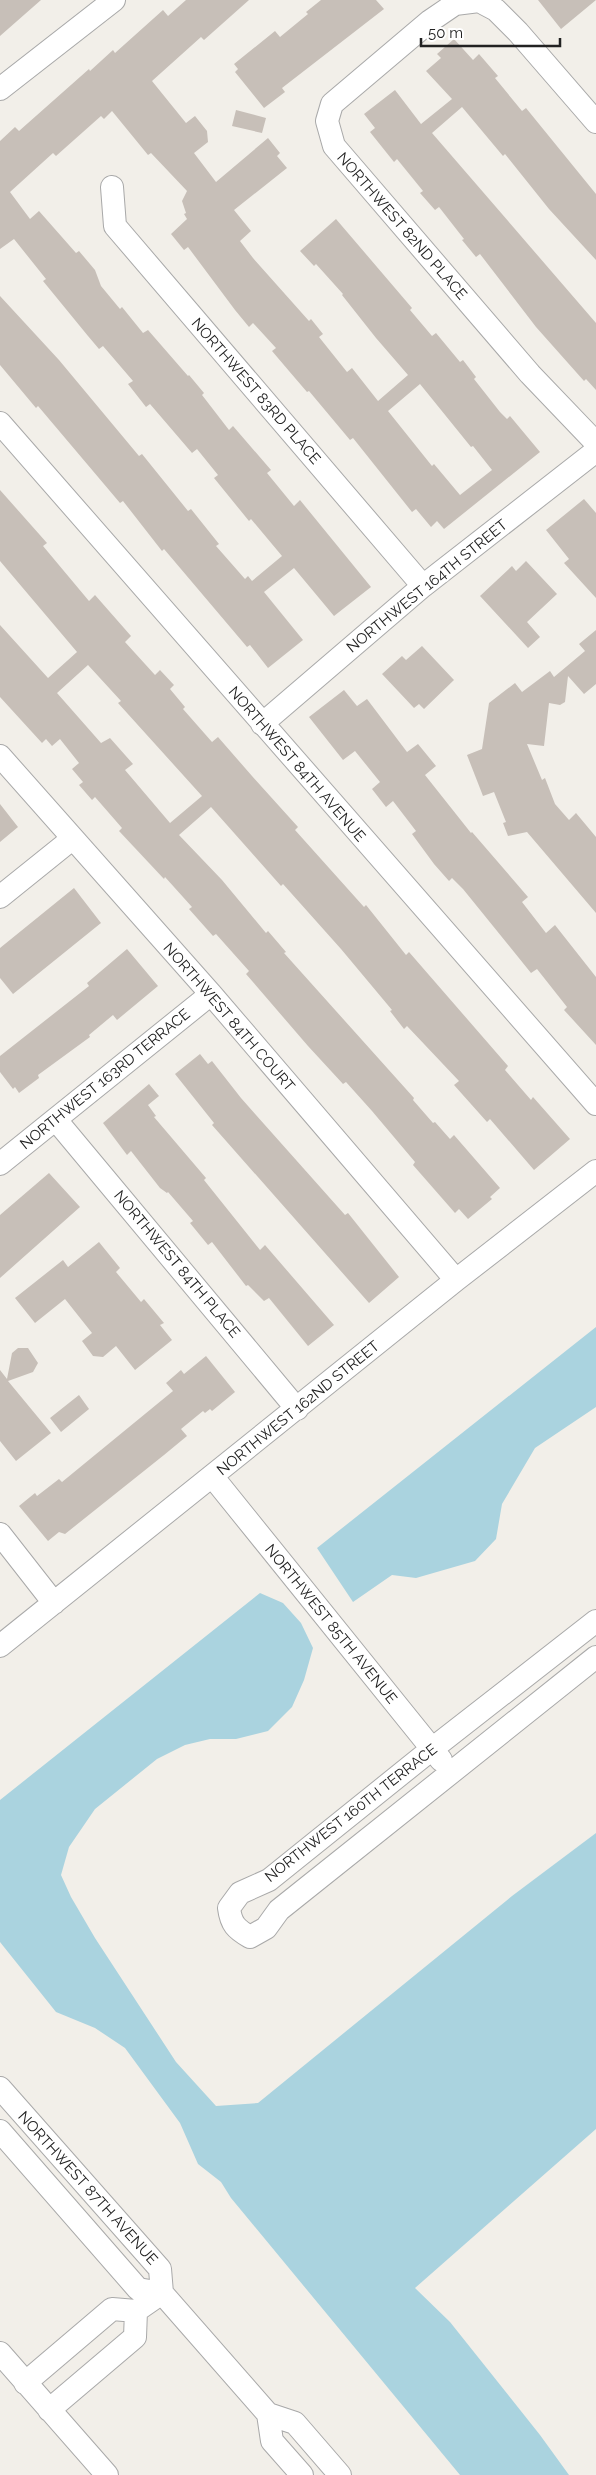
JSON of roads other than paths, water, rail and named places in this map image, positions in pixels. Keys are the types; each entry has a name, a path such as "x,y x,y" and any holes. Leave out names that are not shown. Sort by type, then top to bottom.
{"street":[{"path":"0,89 114,0"},
{"name":"NORTHWEST 82ND PLACE","path":"596,122 518,32 496,10 480,1 455,4 430,21 332,104 326,121 334,146 362,181 530,374 596,443"},
{"name":"NORTHWEST 83RD PLACE","path":"112,187 115,226 423,586"},
{"name":"NORTHWEST 84TH AVENUE","path":"0,423 596,1104"},
{"name":"NORTHWEST 164TH STREET","path":"262,724 423,586 596,451"},
{"name":"NORTHWEST 84TH COURT","path":"0,756 211,994 456,1280"},
{"path":"0,897 72,839"},
{"name":"NORTHWEST 163RD TERRACE","path":"0,1164 211,994"},
{"name":"NORTHWEST 84TH PLACE","path":"56,1120 297,1409"},
{"name":"NORTHWEST 162ND STREET","path":"0,1646 596,1170"},
{"name":"NORTHWEST 85TH AVENUE","path":"212,1476 450,1771"},
{"path":"0,1534 54,1603"},
{"name":"NORTHWEST 160TH TERRACE","path":"596,1621 269,1880 240,1893 229,1908 230,1919 236,1929 250,1937 266,1928 278,1910 450,1771 596,1657"},
{"name":"NORTHWEST 87TH AVENUE","path":"0,2088 160,2269 162,2293 138,2289 0,2131"},
{"path":"26,2383 112,2309 136,2311 162,2293 268,2414 295,2423 340,2475"},
{"path":"49,2410 135,2337 136,2311"},
{"path":"62,2352 84,2380"},
{"path":"0,2353 107,2475"},
{"path":"268,2414 272,2441 302,2475"}],"water":[{"path":"596,1327 596,1407 535,1448 502,1504 496,1539 475,1561 416,1578 392,1575 353,1602 317,1548"},
{"path":"260,1593 283,1603 301,1623 313,1648 304,1680 292,1707 268,1731 236,1739 210,1739 185,1745 157,1759 95,1809 69,1847 61,1875 71,1897 95,1938 176,2062 216,2106 258,2103 512,1896 596,1833 596,2129 415,2288 450,2322 540,2435 569,2475 460,2475 231,2198 221,2182 198,2164 180,2123 125,2048 95,2028 56,2012 0,1942 0,1800"}]}
